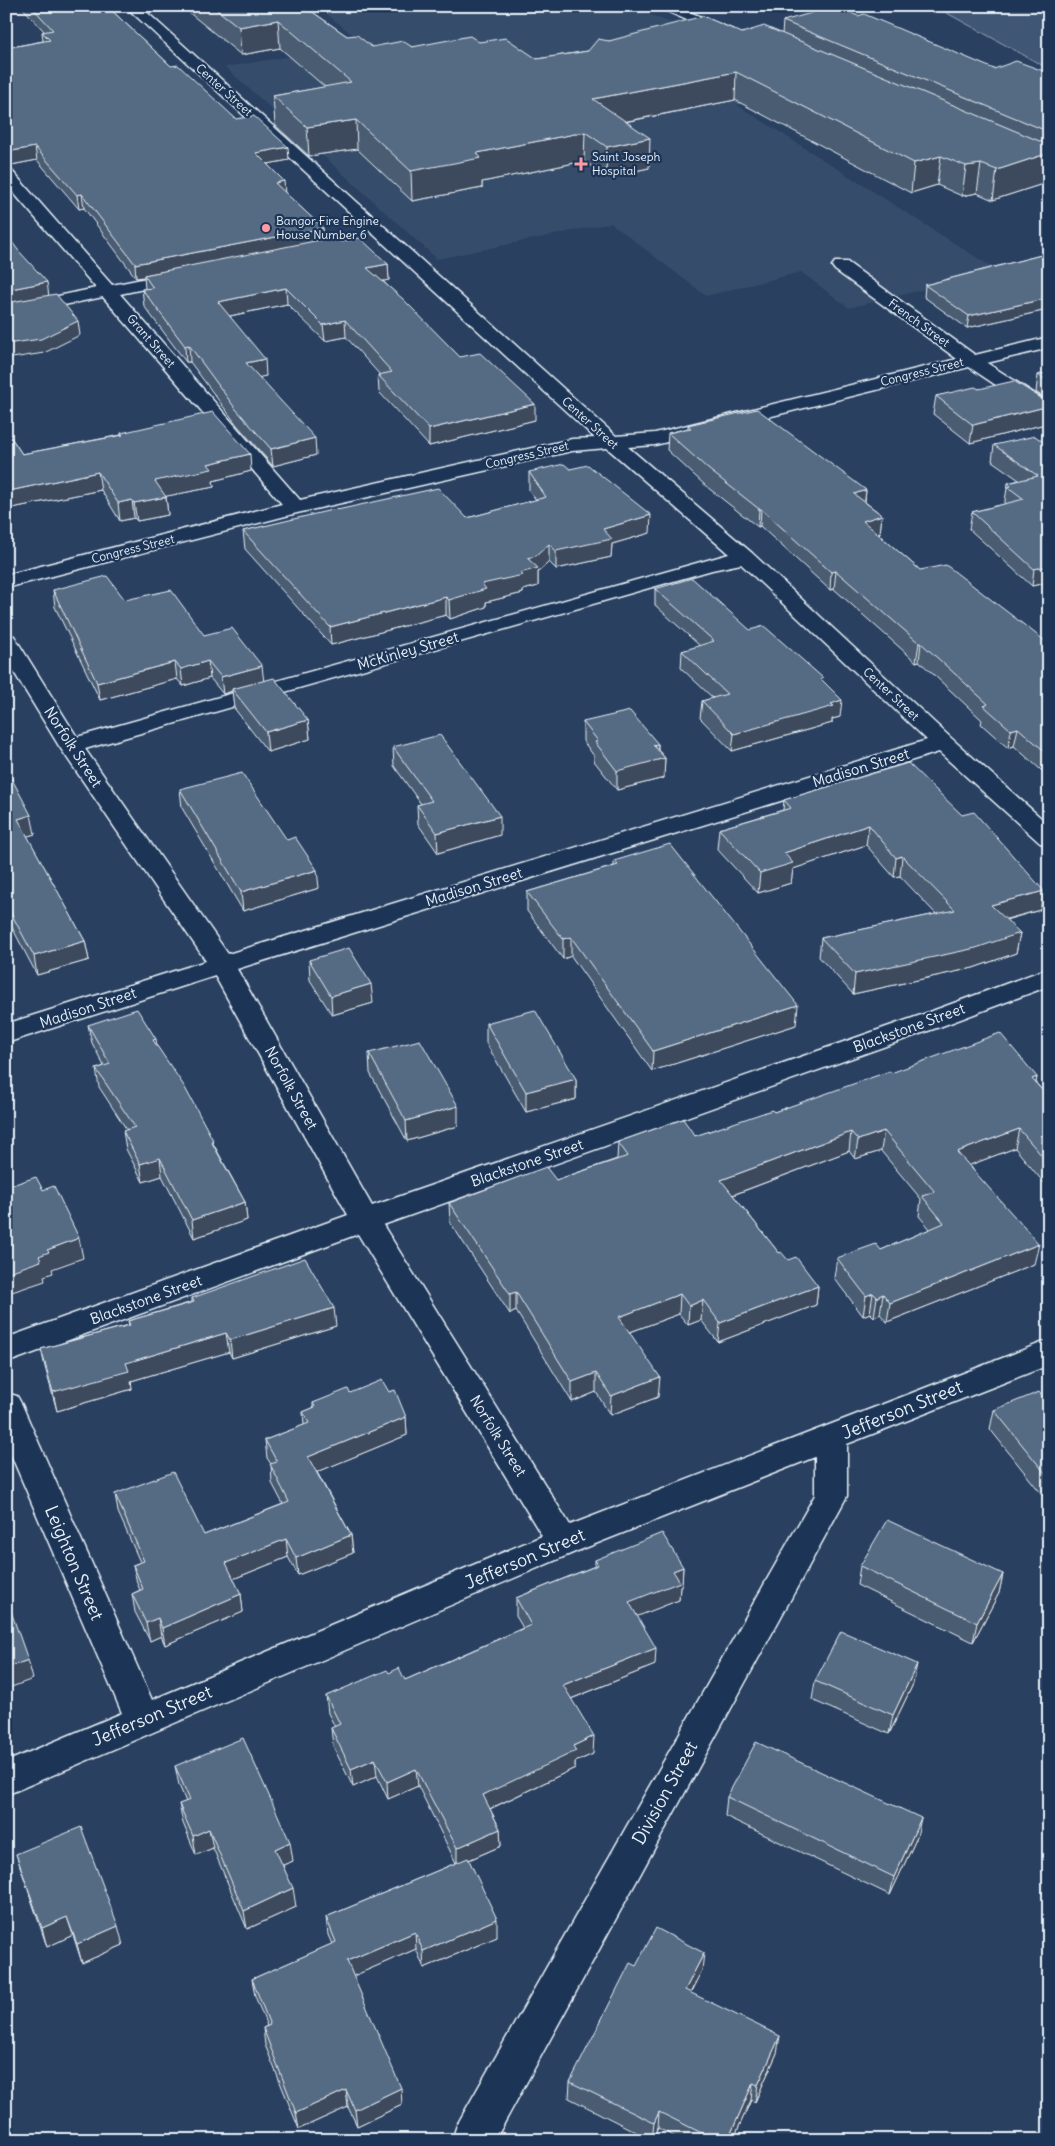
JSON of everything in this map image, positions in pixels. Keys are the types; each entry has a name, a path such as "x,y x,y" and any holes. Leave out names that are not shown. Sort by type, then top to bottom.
{"street":[{"name":"Center Street","path":"132,6 612,443 745,557 943,743 1049,838"},
{"path":"662,6 740,38"},
{"name":"Grant Street","path":"6,174 295,507"},
{"path":"367,240 386,236"},
{"name":"French Street","path":"841,266 970,360 1049,412"},
{"path":"6,312 194,274"},
{"name":"Congress Street","path":"6,582 295,507 572,445 655,439 1049,342"},
{"name":"McKinley Street","path":"71,746 708,565 745,557"},
{"name":"Norfolk Street","path":"6,641 71,746 222,965 365,1220 563,1542"},
{"name":"Madison Street","path":"6,1034 222,965 943,743"},
{"name":"Blackstone Street","path":"6,1351 365,1220 933,1020 1049,976"},
{"name":"Jefferson Street","path":"6,1779 563,1542 831,1439 1049,1352"},
{"name":"Leighton Street","path":"6,1405 143,1720"},
{"name":"Division Street","path":"472,2140 831,1496 831,1439"}],"shaded area":[{"name":"Saint Joseph Hospital","path":"317,6 627,6 706,36 814,83 737,105 998,271 849,308 801,272 706,296 611,223 437,259 225,67 364,44"},
{"path":"934,6 1049,6 1049,69"}],"building":[{"path":"31,6 107,6 171,66 178,65 236,119 254,116 288,147 256,153 284,181 275,183 323,228 135,264 82,194 77,195 35,147 6,152 6,48 50,40 42,32 53,30"},
{"path":"212,6 304,6 347,36 357,35 372,47 403,41 412,47 470,36 479,42 506,38 537,59 588,51 598,39 609,41 703,16 742,33 764,26 1049,145 1049,153 997,170 981,164 966,166 941,156 914,163 736,72 593,99 650,138 607,147 585,132 477,153 481,158 411,171 356,120 307,127 273,96 351,82 278,20 239,27"},
{"path":"836,6 858,16 864,14 994,69 1016,61 1049,73 1049,132 783,21"},
{"path":"6,234 18,250 47,282 6,290"},
{"path":"335,237 340,242 360,238 388,264 367,268 403,299 460,357 480,353 535,404 429,429 378,375 392,372 345,320 323,325 286,288 218,302 265,359 246,363 315,438 271,449 235,408 189,345 185,346 142,289 153,288 144,275"},
{"path":"1049,253 1049,298 969,316 925,285"},
{"path":"56,294 78,321 41,339 6,344 6,303"},
{"path":"1049,372 1049,382 1038,375"},
{"path":"1014,381 1044,400 1049,401 1049,406 973,425 936,396 975,387 979,389"},
{"path":"757,409 866,490 854,494 882,515 863,521 920,570 946,565 1049,644 1049,755 1018,728 1011,730 984,706 988,704 921,643 836,571 831,572 761,509 708,469 668,433 691,428 688,425"},
{"path":"213,412 250,454 208,464 212,469 155,481 166,497 134,503 132,500 118,503 98,472 9,491 6,487 6,430 22,454 123,435 121,433"},
{"path":"1035,436 1049,446 1049,566 1034,569 972,512 1024,499 1008,487 1011,486 1008,483 1038,476 994,445"},
{"path":"564,464 570,469 588,465 651,515 603,529 612,539 556,551 549,544 536,556 527,558 538,568 520,573 523,575 482,584 486,589 449,600 446,597 330,627 243,531 438,488 467,518 546,497 529,472"},
{"path":"107,576 125,600 171,590 204,635 232,628 262,666 221,677 208,661 181,669 175,662 97,683 53,590"},
{"path":"692,578 750,630 764,626 823,678 821,679 842,700 831,704 834,706 734,734 702,701 727,694 682,651 714,641 655,589"},
{"path":"274,678 308,720 266,732 232,689"},
{"path":"630,711 658,744 653,745 665,758 617,771 595,742 598,741 583,722"},
{"path":"440,735 500,816 437,833 417,805 432,801 393,747"},
{"path":"908,763 962,815 974,812 1044,891 991,905 1020,933 976,948 855,974 821,938 955,910 902,856 896,858 869,825 784,853 793,863 760,873 719,829 791,808 784,800"},
{"path":"6,768 31,815 18,819 85,941 34,956 6,904"},
{"path":"242,773 287,840 295,837 317,870 241,892 180,789"},
{"path":"670,844 798,1005 653,1051 571,937 563,939 527,892 618,865 614,861"},
{"path":"349,948 371,984 331,996 309,960"},
{"path":"137,1009 156,1039 153,1040 184,1086 213,1140 211,1141 245,1202 192,1220 160,1158 140,1164 123,1131 135,1127 96,1069 110,1064 88,1025"},
{"path":"535,1010 576,1079 526,1092 486,1023"},
{"path":"1000,1033 1037,1077 1032,1079 1049,1098 1049,1164 1019,1129 957,1152 1039,1244 890,1303 883,1294 877,1297 873,1293 866,1296 837,1258 876,1244 881,1250 944,1223 922,1196 935,1192 884,1131 858,1140 851,1132 721,1180 779,1253 781,1252 788,1260 796,1257 818,1286 720,1323 703,1300 689,1306 680,1294 619,1317 660,1377 611,1396 596,1373 572,1382 516,1292 510,1294 449,1203 546,1167 556,1180 628,1156 618,1142 683,1119 695,1136 772,1110 774,1112 890,1071 891,1073"},
{"path":"420,1040 458,1106 406,1121 369,1053"},
{"path":"36,1177 43,1190 54,1186 79,1238 47,1250 49,1252 39,1256 41,1261 6,1273 6,1187"},
{"path":"305,1258 334,1308 230,1340 226,1333 126,1363 129,1371 53,1392 41,1349 130,1325 128,1321 194,1302 192,1298"},
{"path":"382,1380 389,1392 395,1390 406,1417 308,1457 351,1535 296,1558 286,1539 226,1563 241,1594 162,1628 158,1618 146,1623 132,1594 143,1589 133,1565 144,1561 115,1494 173,1472 204,1535 289,1502 270,1464 277,1462 265,1440 309,1423 303,1412 315,1407 313,1403 348,1389 350,1393"},
{"path":"1039,1392 1049,1403 1049,1478 994,1410"},
{"path":"887,1520 1003,1574 977,1623 860,1566"},
{"path":"662,1533 683,1567 673,1571 680,1582 629,1602 656,1648 563,1685 594,1736 573,1746 576,1751 483,1795 500,1829 457,1848 416,1769 387,1782 375,1759 351,1769 331,1728 340,1724 326,1696 387,1670 389,1673 399,1668 405,1680 531,1625 516,1598 598,1565 595,1560"},
{"path":"6,1597 28,1660 6,1668"},
{"path":"841,1631 917,1664 893,1715 815,1681"},
{"path":"243,1738 290,1842 275,1849 293,1888 244,1911 209,1829 193,1836 179,1804 190,1800 175,1766"},
{"path":"756,1742 921,1818 894,1877 727,1797"},
{"path":"81,1827 118,1926 77,1944 67,1917 42,1928 16,1854"},
{"path":"468,1858 497,1919 423,1951 415,1932 347,1961 401,2088 355,2110 346,2090 296,2113 263,2028 270,2025 252,1979 336,1942 326,1917"},
{"path":"656,1928 704,1953 685,1990 780,2036 758,2085 753,2083 728,2140 716,2140 659,2112 654,2123 570,2082 630,1963 636,1966"}],"place":[{"name":"Saint Joseph Hospital","path":"581,164"},
{"name":"Bangor Fire Engine House Number 6","path":"266,228"}]}
